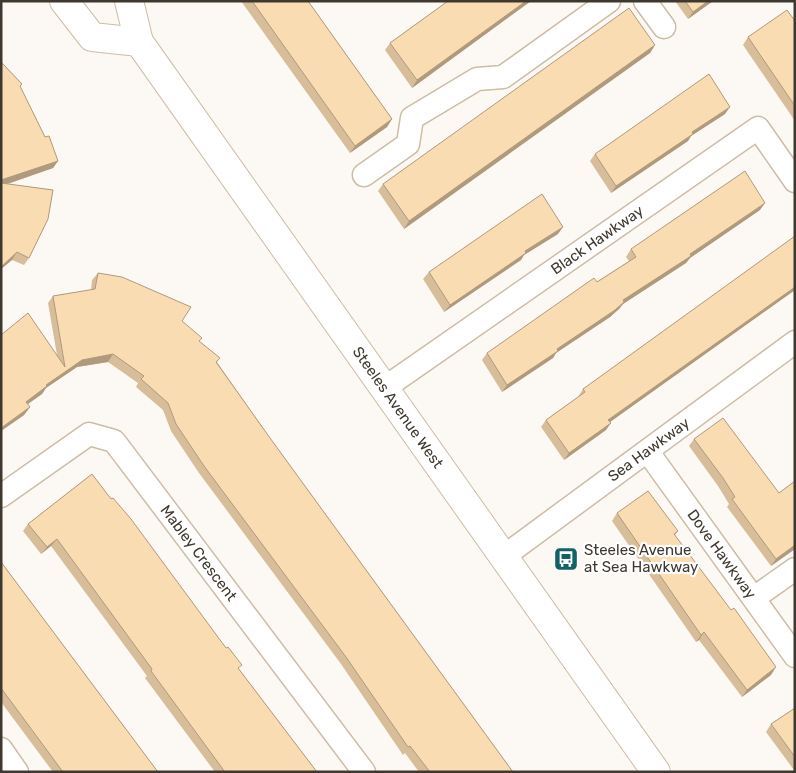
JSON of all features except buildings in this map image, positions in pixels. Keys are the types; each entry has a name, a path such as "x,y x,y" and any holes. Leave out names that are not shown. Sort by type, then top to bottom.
{"main road":[{"path":"64,1 92,38 139,42"},
{"name":"Steeles Avenue West","path":"128,1 139,42 656,772"}],"street":[{"path":"364,175 408,144 412,118 477,79 503,77 609,1"},
{"path":"645,1 664,27"},
{"name":"Black Hawkway","path":"383,389 758,128 795,181"},
{"name":"Sea Hawkway","path":"504,557 795,342"},
{"name":"Mabley Crescent","path":"1,496 88,434 114,441 364,772"},
{"name":"Dove Hawkway","path":"648,452 795,656"},
{"path":"754,598 795,568"},
{"path":"1,749 17,772"}],"place":[{"name":"Steeles Avenue at Sea Hawkway","path":"566,559"}]}
